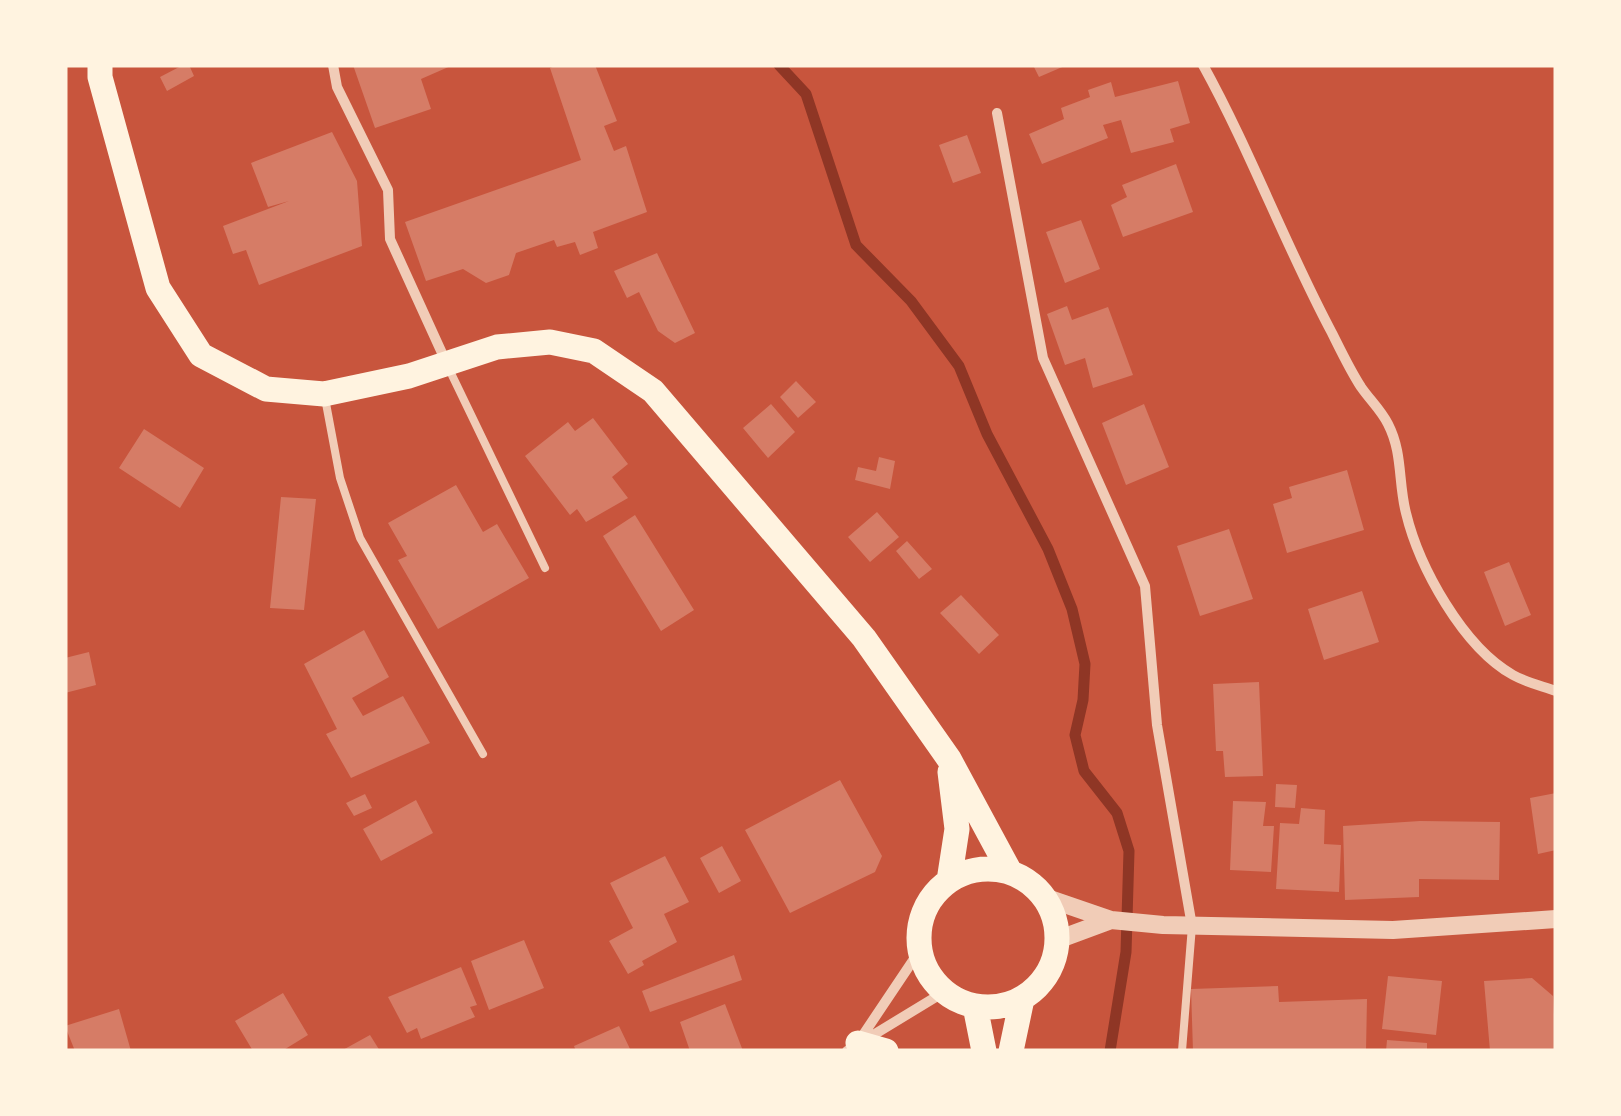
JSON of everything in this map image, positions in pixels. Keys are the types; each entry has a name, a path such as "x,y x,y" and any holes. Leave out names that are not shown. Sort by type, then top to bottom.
{"main road":[{"path":"100,65 100,77 158,288 202,355 266,389 324,394 409,376 497,347 550,342 594,352 652,391 864,638 949,759 1010,872"},
{"path":"949,759 957,829 949,882"},
{"path":"968,872 1010,872 1029,882 1044,897 1054,917 1057,940 1052,963 1040,984 1022,999 999,1006 975,1006 944,992 925,966 920,930 934,895 949,882 968,872"},
{"path":"1011,1051 1022,999"},
{"path":"975,1006 984,1051"},
{"path":"852,1047 886,1051"}],"street":[{"path":"333,65 337,87 388,190 390,239 446,364"},
{"path":"1203,65 1247,146 1324,319 1361,386 1390,427 1402,464 1405,511 1448,608 1484,652 1514,676 1556,691"},
{"path":"998,113 1042,358 1145,586 1156,725 1192,926"},
{"path":"1044,897 1111,920 1163,925 1393,930 1556,919"},
{"path":"1057,940 1111,920"},
{"path":"852,1047 920,950"},
{"path":"852,1047 944,992"}],"lane":[{"path":"446,364 545,568"},
{"path":"324,394 340,478 360,538 483,754"},
{"path":"1182,1051 1192,926"}],"building":[{"path":"189,65 194,76 167,91 160,77"},
{"path":"353,65 453,65 421,79 431,109 375,128"},
{"path":"595,65 617,121 604,126 614,151 626,146 647,212 593,232 598,248 580,255 575,242 557,247 554,240 516,253 509,275 486,283 463,269 426,281 405,222 581,160 550,68"},
{"path":"1033,65 1067,65 1039,77"},
{"path":"1178,81 1190,123 1170,129 1174,142 1131,153 1121,120 1103,125 1108,138 1042,164 1029,134 1064,119 1061,108 1090,97 1088,90 1111,82 1115,97"},
{"path":"332,132 357,181 362,246 259,285 246,250 233,254 223,226 289,201 268,207 251,163"},
{"path":"967,135 981,173 953,183 939,145"},
{"path":"1176,164 1193,212 1123,237 1111,205 1127,197 1122,185"},
{"path":"1081,220 1100,269 1065,283 1046,232"},
{"path":"657,253 695,333 675,343 658,331 639,292 627,298 614,271"},
{"path":"1067,306 1072,320 1108,307 1133,375 1093,388 1085,358 1065,365 1047,314"},
{"path":"796,381 816,402 798,418 780,397"},
{"path":"771,404 795,432 768,458 743,428"},
{"path":"1144,404 1169,467 1126,485 1102,423"},
{"path":"593,418 628,464 612,477 628,498 586,522 577,509 570,515 525,456 568,422 575,431"},
{"path":"144,429 204,468 180,508 119,468"},
{"path":"879,457 895,461 890,489 855,480 858,467 876,471"},
{"path":"1347,470 1364,530 1287,553 1273,504 1292,498 1289,487"},
{"path":"456,485 483,532 497,524 529,578 438,629 398,560 407,556 388,523"},
{"path":"281,497 316,499 304,610 270,608"},
{"path":"877,512 899,537 870,562 848,537"},
{"path":"635,515 694,610 661,631 603,536"},
{"path":"1229,529 1253,599 1200,616 1177,546"},
{"path":"907,541 932,569 919,579 896,551"},
{"path":"1509,562 1531,615 1505,626 1484,572"},
{"path":"1362,591 1379,642 1324,660 1308,609"},
{"path":"961,595 999,635 979,654 940,613"},
{"path":"364,630 389,677 352,698 363,716 403,696 430,743 351,778 326,734 337,729 304,664"},
{"path":"89,652 96,685 65,693 65,658"},
{"path":"1259,682 1263,776 1225,777 1223,751 1216,751 1213,684"},
{"path":"840,780 882,856 875,872 790,913 745,830"},
{"path":"1276,784 1297,785 1295,808 1275,807"},
{"path":"1556,793 1556,850 1538,854 1530,798"},
{"path":"365,794 372,808 354,816 346,803"},
{"path":"416,800 433,833 381,861 363,829"},
{"path":"1233,801 1266,802 1263,826 1274,826 1271,872 1230,870"},
{"path":"1301,808 1325,810 1324,844 1341,845 1339,892 1276,889 1280,823 1299,824"},
{"path":"1420,821 1500,822 1499,880 1419,879 1419,897 1345,900 1343,826"},
{"path":"722,846 741,881 719,893 700,858"},
{"path":"665,856 689,902 664,914 677,942 642,961 644,965 628,974 609,941 633,928 610,883"},
{"path":"524,940 544,988 489,1010 471,961"},
{"path":"734,955 742,980 650,1012 642,991"},
{"path":"461,967 477,1005 470,1007 475,1017 421,1039 417,1028 407,1033 388,997"},
{"path":"1388,976 1442,981 1436,1035 1382,1029"},
{"path":"1532,978 1553,996 1556,1051 1490,1051 1484,981"},
{"path":"1278,986 1279,1002 1367,999 1366,1051 1193,1051 1191,989"},
{"path":"283,993 308,1035 282,1051 253,1051 235,1021"},
{"path":"725,1004 743,1051 690,1051 680,1022"},
{"path":"119,1009 131,1051 75,1051 65,1026"},
{"path":"619,1026 631,1051 576,1051 574,1046"},
{"path":"370,1035 380,1051 341,1051"},
{"path":"1387,1040 1427,1043 1427,1051 1386,1051"}],"waterway":[{"path":"779,65 806,94 856,245 911,301 959,366 987,434 1048,549 1072,609 1085,664 1083,700 1075,735 1084,771 1117,813 1129,851 1126,952 1110,1051"}]}
